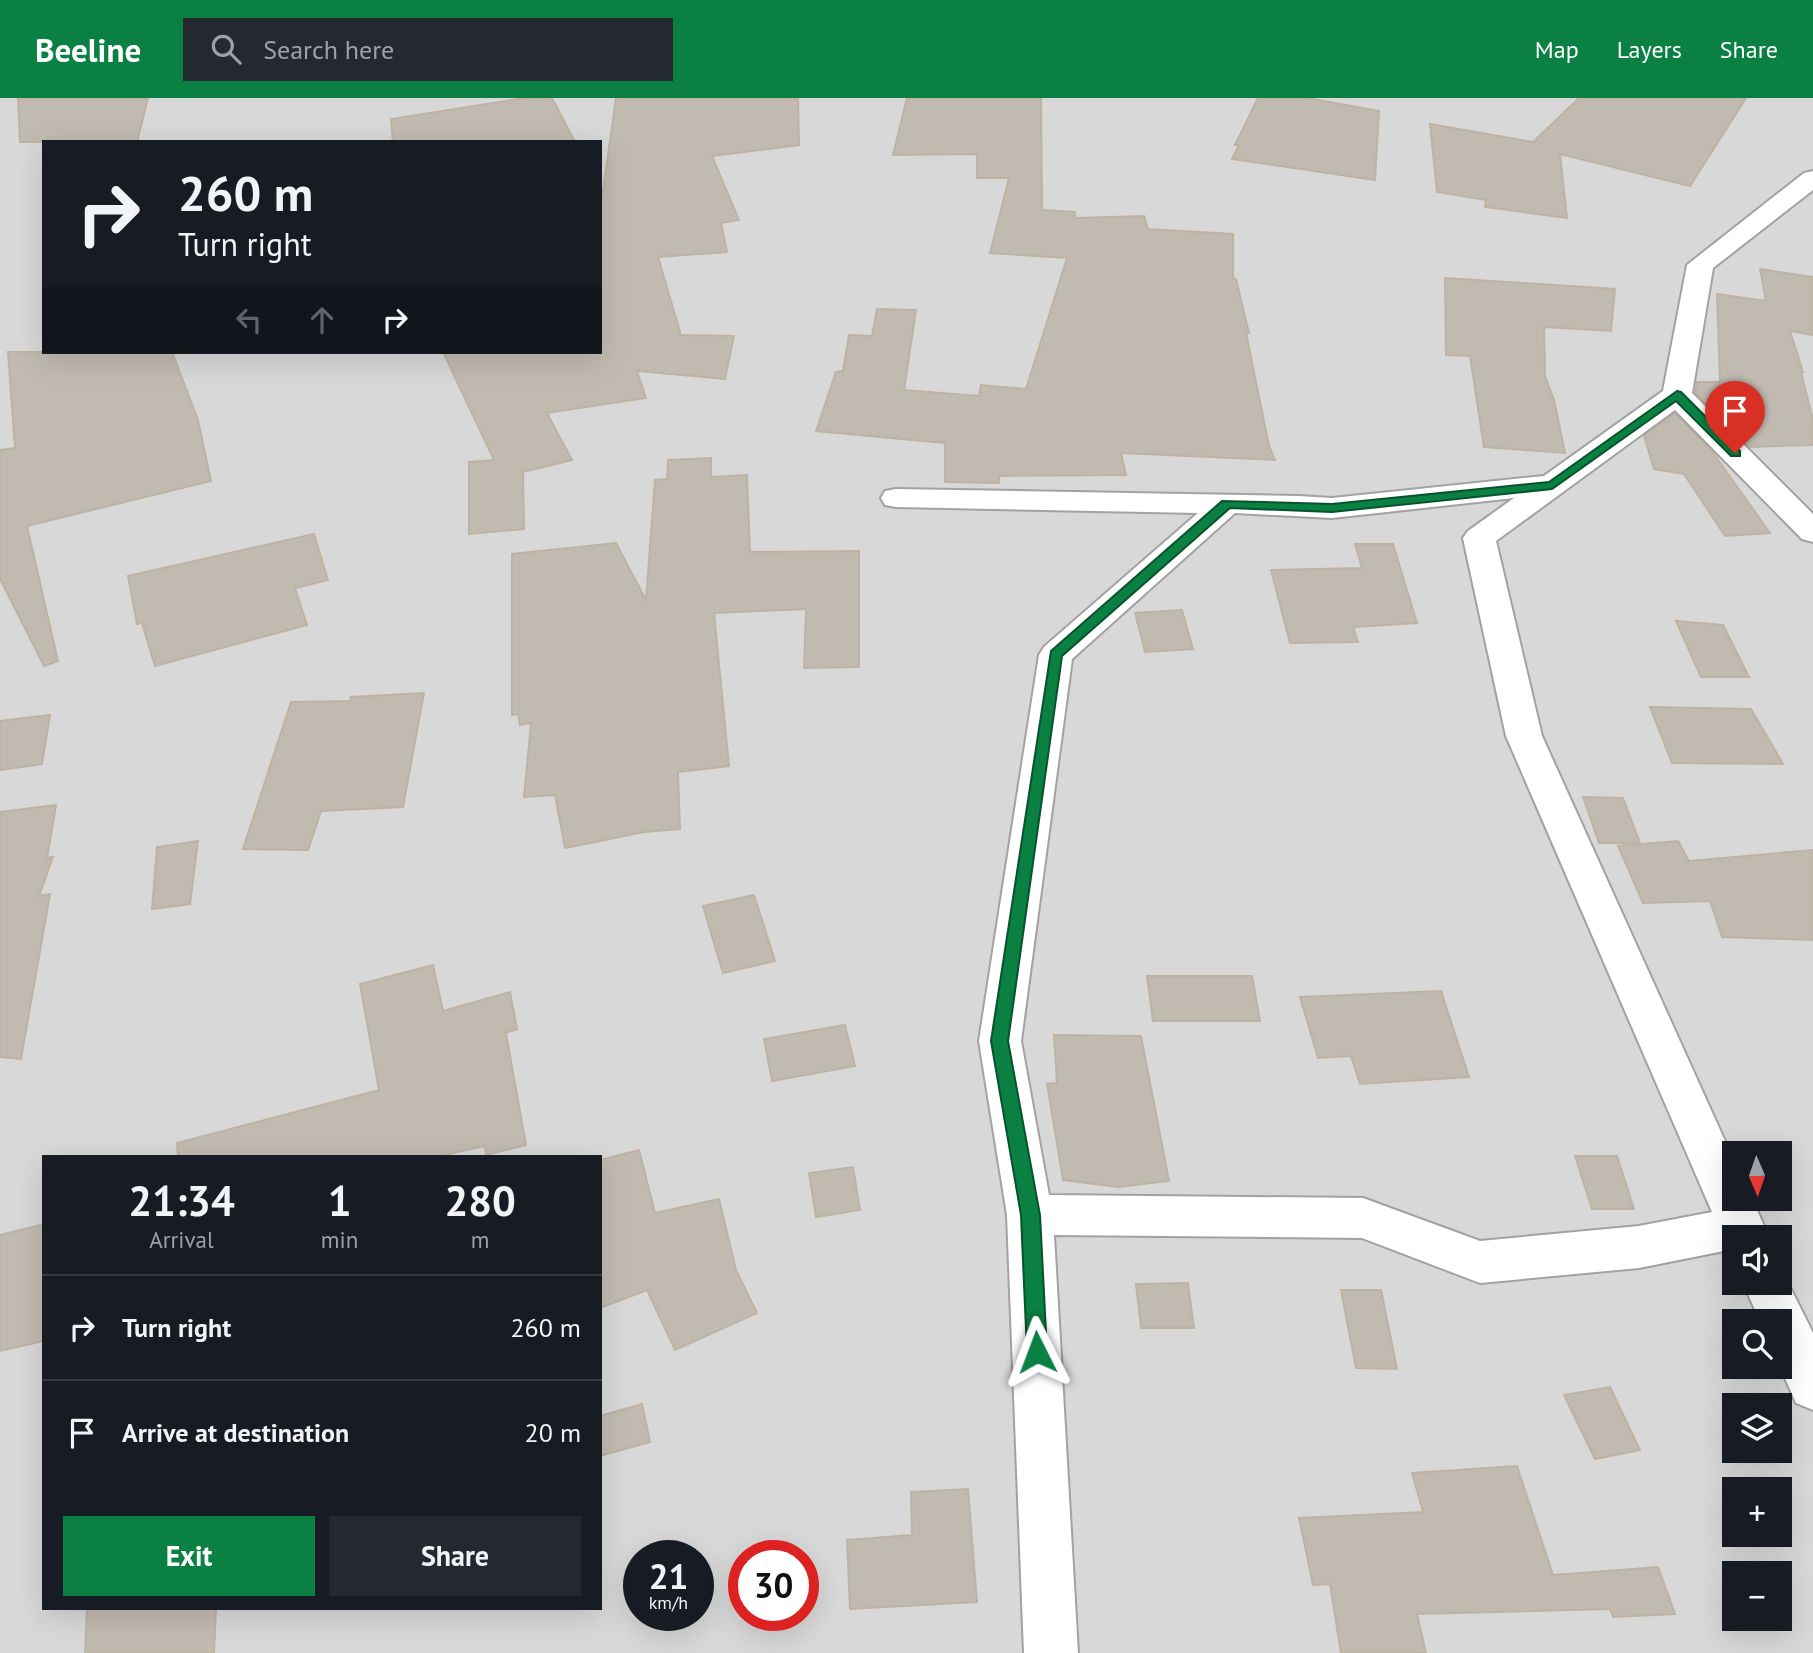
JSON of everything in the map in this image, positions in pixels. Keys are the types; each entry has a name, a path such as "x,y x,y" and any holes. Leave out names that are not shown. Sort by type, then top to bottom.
{"street":[{"path":"1741,1225 1524,736 1479,538 1677,395 1700,265 1813,178"},
{"path":"1677,395 1813,531"},
{"path":"895,498 1332,508 1552,485"},
{"path":"1051,1653 1030,1215 1000,1041 1056,655 1227,504"},
{"path":"1030,1215 1363,1218 1480,1262 1639,1247 1722,1235"},
{"path":"1771,1295 1813,1387"}],"shaded area":[{"path":"0,98 1813,98 1813,1653 0,1653"}],"building":[{"path":"18,98 148,98 138,140 20,142"},
{"path":"524,98 552,98 574,140 393,140 391,119"},
{"path":"616,98 798,98 799,145 712,156 739,220 721,223 727,252 658,257 681,335 734,336 725,379 637,371 646,398 547,413 572,460 523,472 524,529 469,534 469,462 494,460 444,354 602,354 602,198"},
{"path":"907,98 1041,98 1042,210 1075,212 1075,218 1144,216 1148,229 1233,234 1233,279 1236,279 1249,333 1246,333 1269,446 1275,460 1121,453 1126,475 999,476 999,483 945,482 945,443 816,431 836,372 843,371 849,335 872,336 877,309 916,310 904,390 979,396 981,385 1026,389 1067,258 990,253 1009,178 977,178 977,154 893,155"},
{"path":"1258,98 1308,98 1379,111 1375,180 1232,159 1239,145 1235,145"},
{"path":"1579,98 1746,98 1690,186 1560,154 1567,218 1485,207 1486,200 1437,192 1430,124 1533,142"},
{"path":"1760,269 1813,277 1813,335 1790,331 1803,372 1813,420 1813,445 1750,447 1695,392 1697,382 1720,382 1717,294 1766,301"},
{"path":"1445,278 1615,289 1611,331 1544,327 1545,376 1554,400 1565,453 1484,447 1470,356 1446,355"},
{"path":"8,352 173,354 198,420 211,481 27,526 58,661 44,666 0,579 0,450 15,448"},
{"path":"1675,413 1713,453 1770,533 1725,536 1684,474 1654,469 1644,436"},
{"path":"711,458 711,477 747,475 750,552 859,551 859,667 804,668 806,609 714,613 729,766 678,772 680,829 644,832 565,848 555,795 524,797 531,723 520,725 518,714 512,715 512,554 616,543 646,600 655,480 667,479 668,460"},
{"path":"314,534 328,580 295,588 307,625 155,666 142,623 137,624 128,576"},
{"path":"1355,544 1393,544 1417,623 1353,627 1358,642 1290,643 1271,570 1362,568"},
{"path":"1182,610 1193,649 1145,652 1135,613"},
{"path":"1676,621 1723,625 1749,677 1701,677"},
{"path":"424,693 403,807 321,811 308,850 243,849 291,702 350,701 351,697"},
{"path":"1650,707 1751,709 1783,764 1672,763"},
{"path":"50,715 42,764 0,770 0,721"},
{"path":"1583,797 1623,798 1640,843 1599,843"},
{"path":"56,805 47,858 53,857 39,896 50,894 21,1059 0,1057 0,812"},
{"path":"198,841 190,904 152,909 157,847"},
{"path":"1678,841 1689,861 1813,850 1813,940 1722,937 1710,901 1643,903 1618,846"},
{"path":"754,895 775,961 723,973 703,906"},
{"path":"433,965 443,1011 510,992 517,1029 506,1033 526,1145 486,1155 485,1146 444,1155 178,1155 177,1143 379,1090 360,984"},
{"path":"1147,976 1252,976 1260,1021 1153,1021"},
{"path":"1441,991 1469,1077 1360,1084 1351,1056 1318,1058 1300,997"},
{"path":"845,1025 855,1066 772,1081 764,1039"},
{"path":"1054,1035 1141,1036 1169,1181 1118,1187 1063,1180 1047,1084 1057,1083"},
{"path":"639,1150 655,1213 719,1199 736,1270 757,1313 675,1350 647,1290 602,1307 602,1159"},
{"path":"1575,1156 1617,1156 1634,1209 1592,1209"},
{"path":"853,1167 860,1210 816,1217 809,1173"},
{"path":"42,1224 42,1341 0,1351 0,1235"},
{"path":"1188,1283 1194,1328 1141,1328 1136,1284"},
{"path":"1341,1290 1381,1290 1397,1369 1356,1368"},
{"path":"1610,1387 1640,1450 1595,1459 1564,1395"},
{"path":"642,1404 650,1442 602,1455 602,1415"},
{"path":"1517,1466 1553,1575 1658,1567 1675,1614 1613,1617 1610,1609 1417,1614 1426,1653 1341,1653 1330,1584 1313,1585 1299,1518 1423,1512 1412,1473"},
{"path":"968,1489 977,1602 850,1609 847,1540 912,1535 911,1492"},
{"path":"87,1610 216,1610 214,1653 85,1653"}],"route":[{"path":"1037,1352 1030,1215 1000,1041 1056,655 1227,504 1332,508 1552,485 1677,395 1735,453"}]}
